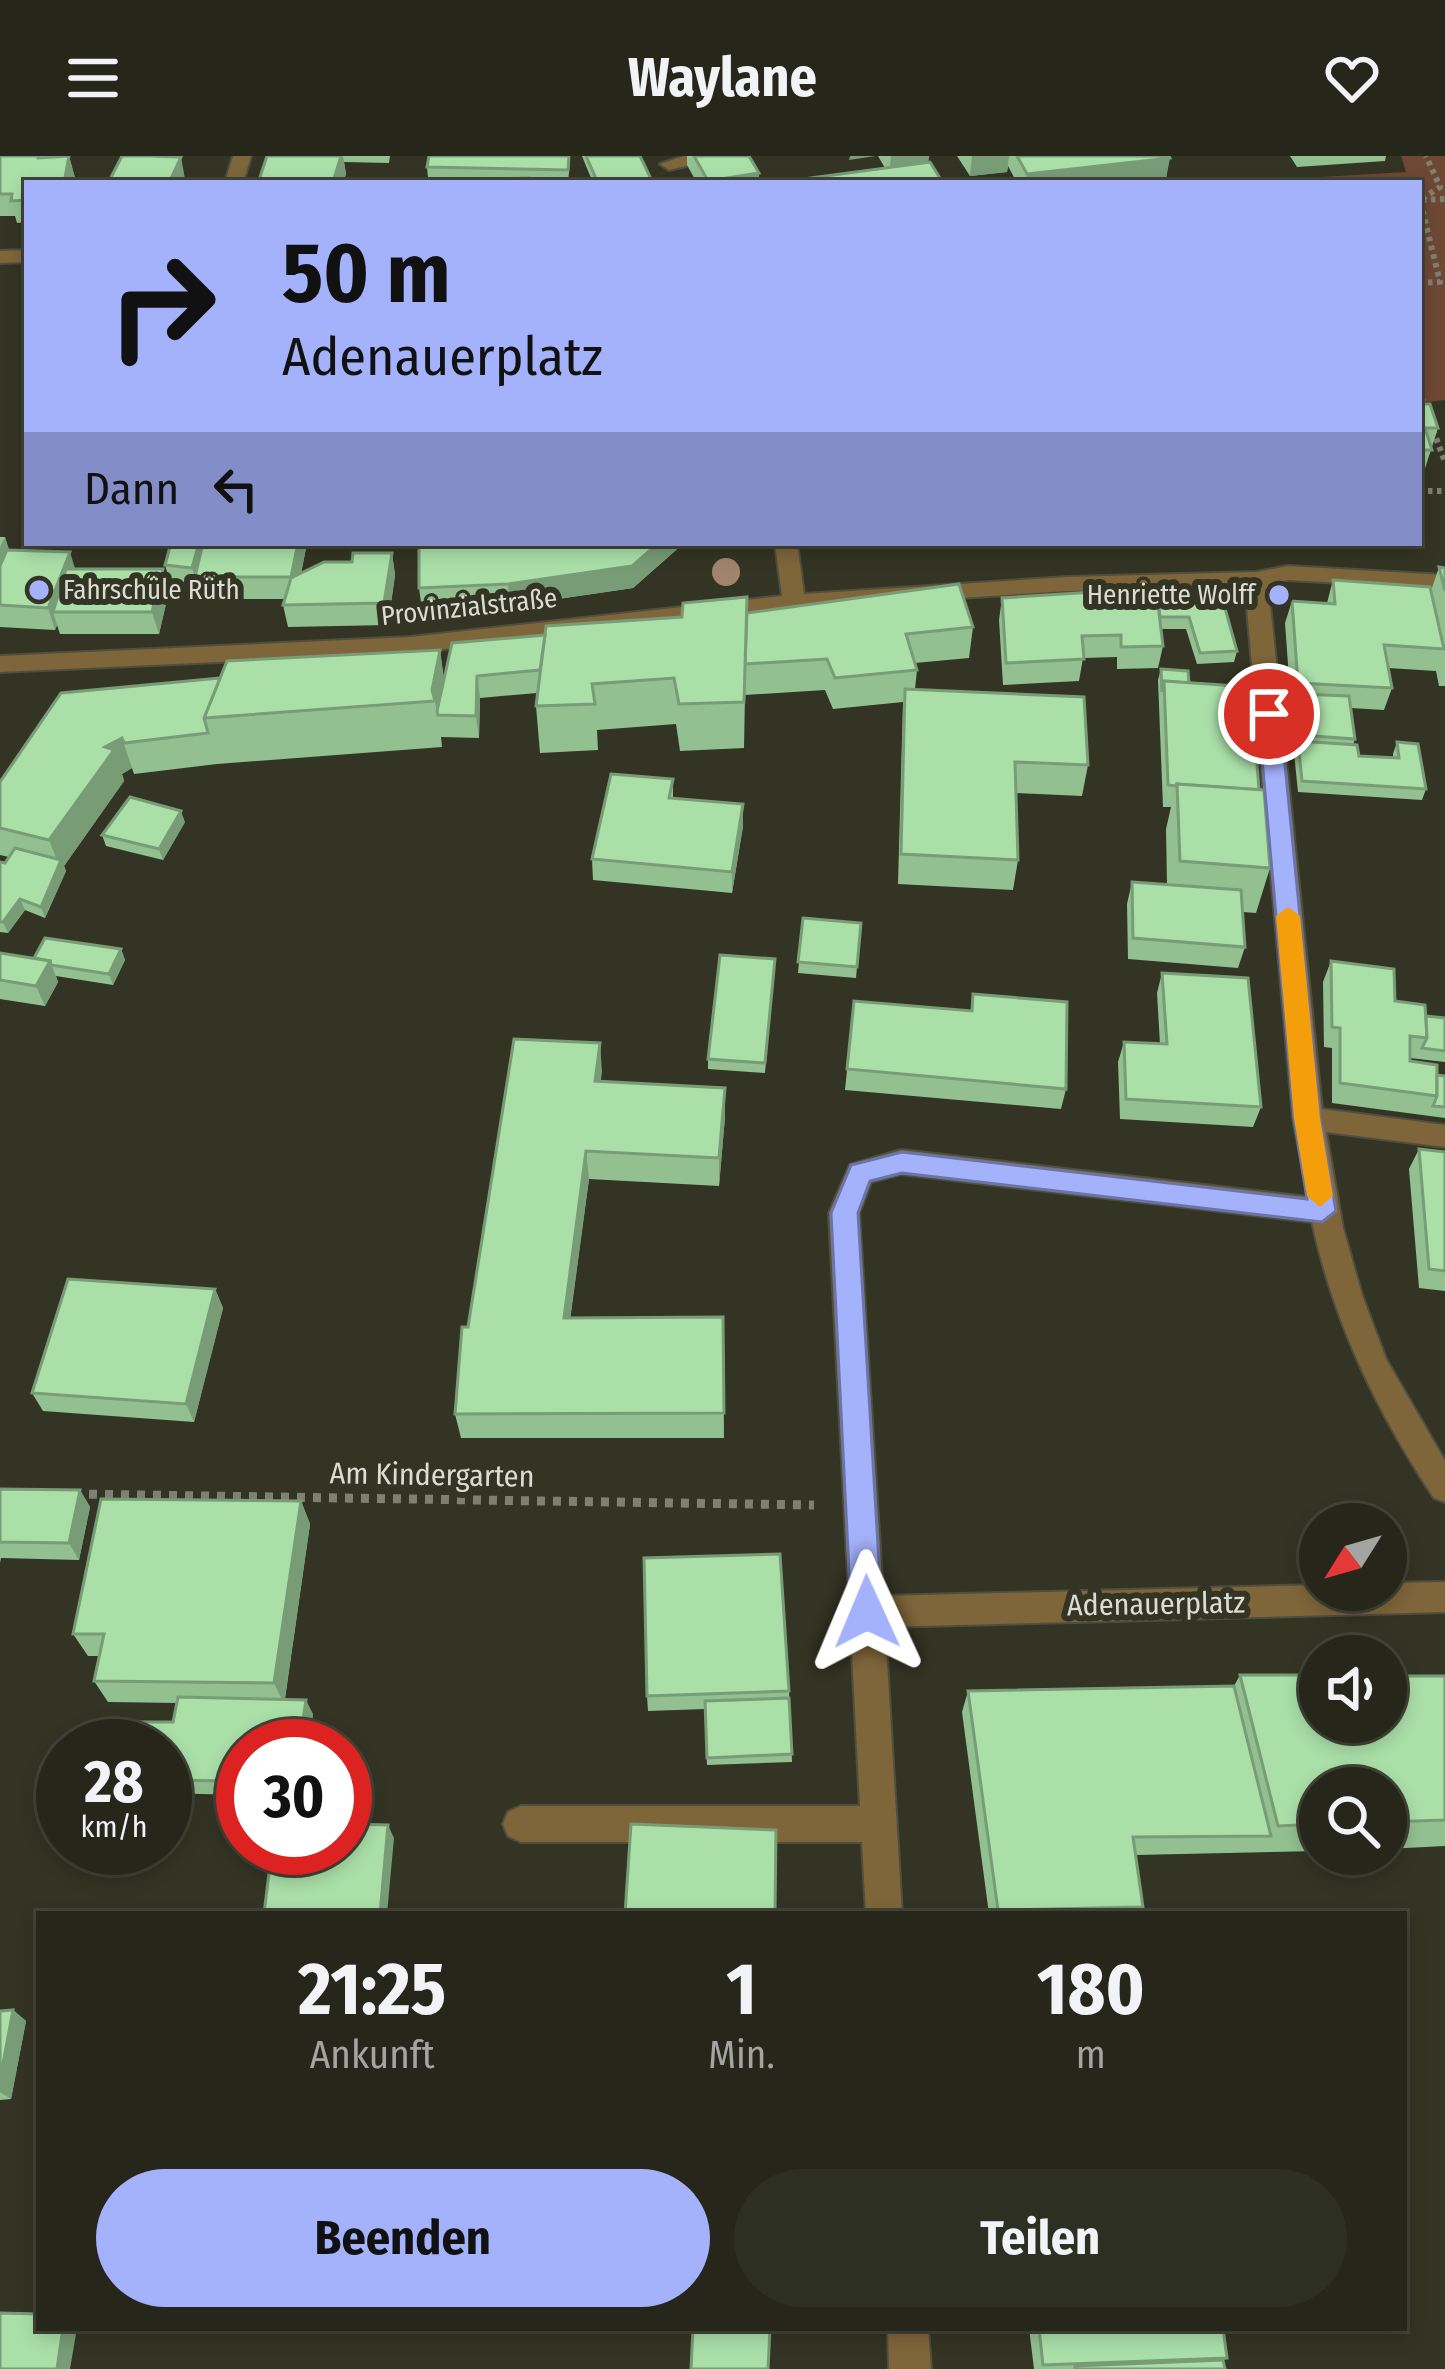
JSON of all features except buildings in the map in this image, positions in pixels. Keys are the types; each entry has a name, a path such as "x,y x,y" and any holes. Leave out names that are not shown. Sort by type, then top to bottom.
{"street":[{"path":"670,168 718,156"},
{"path":"786,546 794,602"},
{"name":"Provinzialstraße","path":"8,665 410,645 794,602 1067,584 1256,579 1288,573 1445,582"},
{"path":"1256,579 1307,1118 1322,1211 1339,1280 1379,1380 1445,1488"},
{"path":"0,692 8,665"},
{"path":"1307,1118 1445,1136"},
{"path":"884,1911 844,1213 860,1173 902,1162 1322,1211"},
{"name":"Adenauerplatz","path":"867,1612 1445,1598"},
{"path":"521,1824 879,1824"},
{"path":"908,2331 910,2369"}],"path":[{"path":"1422,199 1440,187 1426,156"},
{"path":"1422,217 1440,282 1422,283"},
{"path":"1422,399 1445,462"},
{"name":"Am Kindergarten","path":"70,1494 864,1506"}],"shaded area":[{"path":"1401,156 1445,156 1445,400 1422,403 1422,180 1270,180 1406,172"}],"slow traffic":[{"path":"1288,916 1307,1118 1320,1196"}],"place":[{"name":"Fahrschüle Rüth","path":"39,590"},
{"name":"Henriette Wolff","path":"1279,595"}],"route":[{"path":"867,1612 844,1213 860,1173 902,1162 1322,1211 1307,1118 1269,714"}]}
